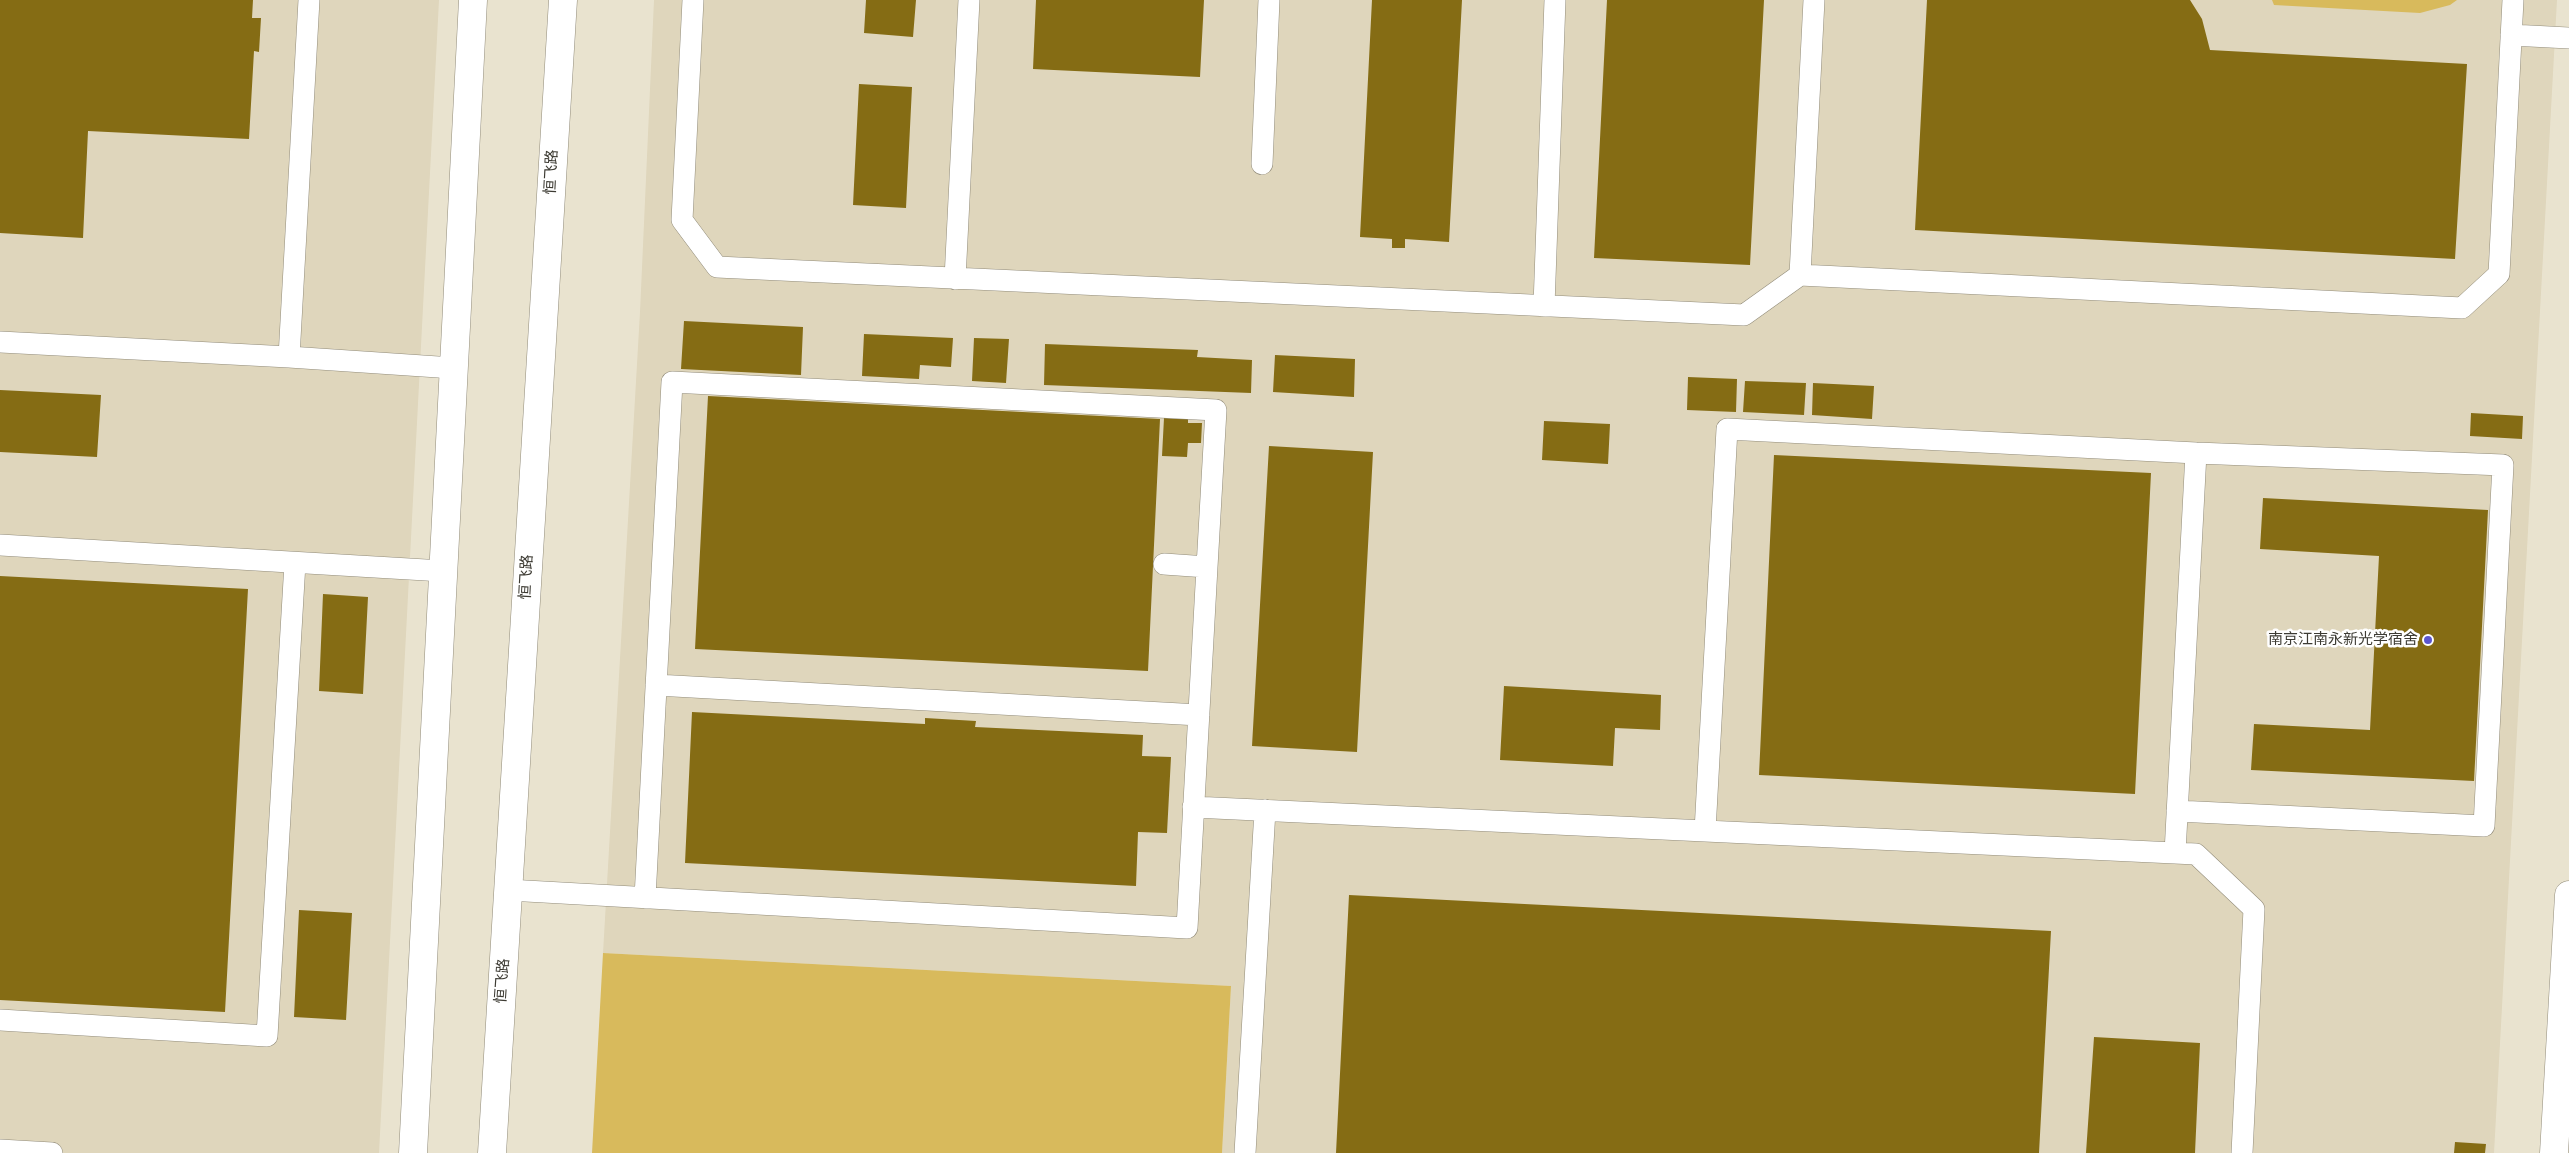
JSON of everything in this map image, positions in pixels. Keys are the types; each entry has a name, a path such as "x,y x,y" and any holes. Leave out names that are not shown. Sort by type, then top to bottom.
{"main road":[{"path":"413,1153 473,0"},
{"name":"恒飞路","path":"492,1153 562,0"},
{"path":"2554,1153 2569,895"}],"lane":[{"path":"289,357 309,0"},
{"path":"693,0 682,220 717,268 1744,315 1800,275 2462,308 2499,274 2513,0"},
{"path":"955,279 969,0"},
{"path":"1262,164 1269,0"},
{"path":"1544,306 1555,0"},
{"path":"1800,275 1814,0"},
{"path":"2511,35 2569,38"},
{"path":"0,342 289,357 453,368"},
{"path":"508,890 645,898 1187,928 1216,410 672,382 645,898"},
{"path":"1705,831 1727,429 2196,453 2503,465 2484,826 2177,811"},
{"path":"2175,853 2196,453"},
{"path":"0,545 443,571"},
{"path":"0,1020 267,1036 295,563"},
{"path":"1164,564 1207,567"},
{"path":"656,685 1199,715"},
{"path":"1193,807 2196,854 2254,909 2242,1153"},
{"path":"1245,1153 1265,810"},
{"path":"0,1150 52,1153"}],"shaded area":[{"path":"0,0 439,0 379,1153 0,1153"},
{"path":"654,0 2557,0 2494,1153 1222,1153 1231,986 603,953 640,312"},
{"path":"2272,0 2457,0 2450,5 2420,13 2274,5"},
{"path":"603,953 1231,986 1222,1153 592,1153"}],"building":[{"path":"0,0 253,0 252,18 261,18 259,52 254,51 249,139 88,131 83,238 0,233"},
{"path":"866,0 916,0 913,37 864,33"},
{"path":"1036,0 1204,0 1200,77 1033,69"},
{"path":"1372,0 1462,0 1449,242 1405,239 1405,248 1392,248 1392,239 1360,237"},
{"path":"1607,0 1764,0 1750,265 1594,258"},
{"path":"1927,0 2190,0 2202,19 2210,50 2467,64 2455,259 1915,230"},
{"path":"859,84 912,87 906,208 853,205"},
{"path":"684,321 803,327 801,375 681,369"},
{"path":"864,334 953,338 951,367 920,365 919,379 862,376"},
{"path":"974,338 1009,339 1006,383 972,381"},
{"path":"1045,344 1198,350 1197,357 1252,360 1251,393 1044,385"},
{"path":"1275,355 1355,359 1354,397 1273,392"},
{"path":"1688,377 1737,379 1736,412 1687,410"},
{"path":"1745,381 1806,383 1804,415 1743,412"},
{"path":"1813,383 1874,386 1872,419 1812,415"},
{"path":"0,390 101,395 97,457 0,452"},
{"path":"708,396 1160,419 1148,671 695,649"},
{"path":"2471,413 2523,416 2522,439 2470,436"},
{"path":"1164,418 1188,419 1188,423 1202,423 1201,443 1188,443 1187,457 1162,456"},
{"path":"1544,421 1610,424 1608,464 1542,460"},
{"path":"1269,446 1373,452 1357,752 1252,746"},
{"path":"1774,455 2151,473 2135,794 1759,775"},
{"name":"南京江南永新光学宿舍","path":"2263,498 2488,510 2474,781 2251,770 2254,724 2370,730 2379,556 2260,549"},
{"path":"0,576 248,589 225,1012 0,1000"},
{"path":"323,594 368,597 363,694 319,691"},
{"path":"1504,686 1661,695 1660,730 1615,728 1613,766 1500,760"},
{"path":"692,712 925,724 925,718 976,721 975,727 1143,735 1142,756 1171,757 1167,833 1138,832 1136,886 685,863"},
{"path":"1349,895 2051,931 2039,1153 1336,1153"},
{"path":"299,910 352,913 346,1020 294,1017"},
{"path":"2094,1037 2200,1043 2195,1153 2086,1153"},
{"path":"2455,1142 2486,1144 2485,1153 2454,1153"}],"place":[{"name":"南京江南永新光学宿舍","path":"2428,640"}]}
